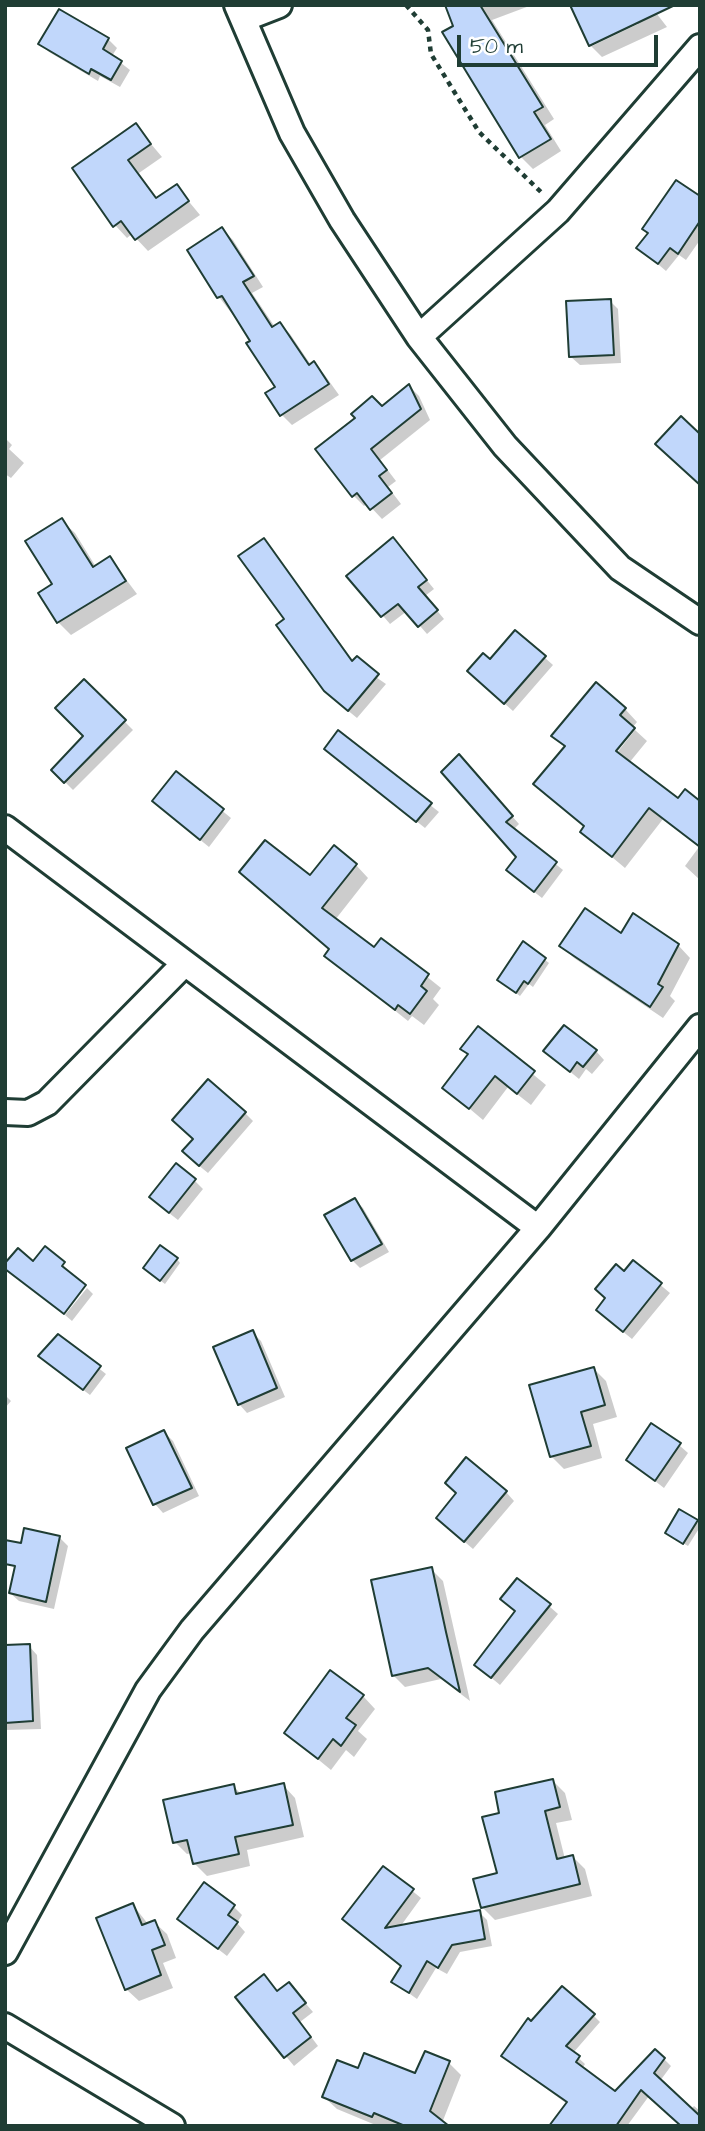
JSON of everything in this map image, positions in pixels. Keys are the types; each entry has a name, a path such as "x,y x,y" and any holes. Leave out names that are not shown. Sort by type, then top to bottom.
{"street":[{"path":"279,5 240,12 292,133 342,220 419,337 505,446 620,568 700,622"},
{"path":"419,337 558,211 700,47"},
{"path":"5,828 538,1228"},
{"path":"5,1112 28,1113 47,1103 184,964"},
{"path":"5,1952 148,1690 192,1630 538,1228 700,1027"},
{"path":"5,2026 172,2126"}],"path":[{"path":"406,5 428,30 431,54 480,132 525,173 558,211"}],"building":[{"path":"445,5 480,5 543,107 534,112 551,139 519,158 442,32 453,26"},
{"path":"570,5 675,5 589,46"},
{"path":"59,9 109,38 103,49 122,61 111,80 91,69 89,74 38,44"},
{"path":"136,123 151,144 128,160 156,198 177,184 189,201 135,240 121,221 113,227 72,168"},
{"path":"676,180 700,196 700,221 678,254 670,248 658,264 636,248 648,233 642,229"},
{"path":"222,227 254,276 243,282 272,327 280,322 309,365 314,361 329,384 280,416 265,393 275,387 246,343 250,341 222,296 217,298 187,250"},
{"path":"611,299 614,355 569,357 566,301"},
{"path":"409,384 421,409 371,449 387,470 379,476 392,493 370,510 357,493 352,497 315,449 355,418 351,414 372,396 382,406"},
{"path":"681,416 700,434 700,485 655,444"},
{"path":"62,518 93,567 110,556 126,581 57,623 38,593 52,584 25,541"},
{"path":"393,537 427,580 418,587 438,610 418,627 398,604 381,617 346,576"},
{"path":"264,538 352,661 357,656 379,674 348,711 324,691 276,625 284,619 238,556"},
{"path":"515,630 546,656 504,704 467,671 483,653 490,659"},
{"path":"84,679 126,720 64,783 51,770 83,736 55,708"},
{"path":"596,682 626,708 620,715 635,728 616,751 678,798 685,789 700,801 700,847 649,808 612,857 580,832 584,826 533,784 565,746 551,736"},
{"path":"338,730 432,803 416,822 324,749"},
{"path":"459,754 513,816 506,822 557,862 534,892 506,870 516,857 441,772"},
{"path":"176,771 224,809 200,840 152,801"},
{"path":"265,840 310,875 334,845 357,864 322,908 374,947 381,938 429,974 421,986 427,991 410,1014 398,1005 395,1010 324,956 329,949 239,872"},
{"path":"585,908 621,933 633,913 679,944 658,984 663,987 650,1007 559,946"},
{"path":"523,941 546,958 528,984 524,981 516,993 497,980"},
{"path":"564,1025 597,1050 583,1067 577,1062 570,1072 543,1051"},
{"path":"478,1026 535,1071 517,1094 495,1076 469,1109 442,1088 468,1054 460,1049"},
{"path":"208,1079 246,1112 199,1166 182,1151 193,1139 172,1120"},
{"path":"176,1163 196,1179 169,1213 149,1197"},
{"path":"355,1198 382,1244 351,1261 324,1215"},
{"path":"160,1245 178,1258 160,1281 143,1268"},
{"path":"45,1246 65,1262 62,1266 86,1285 64,1314 5,1269 5,1263 18,1248 33,1261"},
{"path":"633,1260 662,1283 623,1332 596,1310 605,1298 595,1289 616,1264 624,1271"},
{"path":"253,1330 277,1388 238,1405 213,1347"},
{"path":"58,1334 101,1366 83,1390 38,1356"},
{"path":"594,1367 605,1405 581,1412 591,1446 550,1457 529,1385"},
{"path":"651,1423 681,1443 655,1481 626,1460"},
{"path":"164,1430 192,1488 153,1505 126,1448"},
{"path":"466,1457 507,1491 464,1542 436,1518 456,1493 445,1483"},
{"path":"679,1509 698,1520 683,1544 665,1533"},
{"path":"24,1528 60,1536 46,1602 9,1593 15,1566 5,1564 5,1540 21,1543"},
{"path":"432,1567 460,1692 428,1668 392,1676 371,1580"},
{"path":"517,1578 551,1604 491,1678 474,1665 515,1611 500,1599"},
{"path":"30,1644 33,1721 5,1723 5,1645"},
{"path":"330,1670 364,1695 346,1718 356,1725 341,1746 333,1739 318,1759 284,1733"},
{"path":"553,1779 560,1807 545,1811 557,1859 573,1855 580,1884 481,1908 473,1879 497,1873 482,1817 499,1813 495,1792"},
{"path":"284,1783 293,1825 235,1837 239,1854 193,1864 187,1840 173,1843 163,1800 234,1784 236,1794"},
{"path":"383,1866 414,1889 385,1928 480,1910 485,1939 452,1945 438,1968 427,1961 409,1993 391,1982 401,1966 342,1919"},
{"path":"204,1882 235,1905 228,1915 238,1922 218,1949 177,1919"},
{"path":"133,1903 142,1925 155,1920 165,1945 152,1950 161,1975 125,1990 96,1918"},
{"path":"264,1974 277,1991 289,1982 306,2003 293,2013 311,2037 284,2058 235,1997"},
{"path":"562,1986 595,2014 566,2046 580,2056 576,2062 615,2091 655,2049 665,2058 654,2073 700,2116 700,2126 681,2126 641,2090 616,2126 549,2126 567,2102 501,2056 528,2018 531,2021"},
{"path":"425,2051 450,2061 430,2111 449,2126 405,2126 374,2113 372,2117 322,2097 337,2060 358,2068 364,2053 415,2073"}]}
